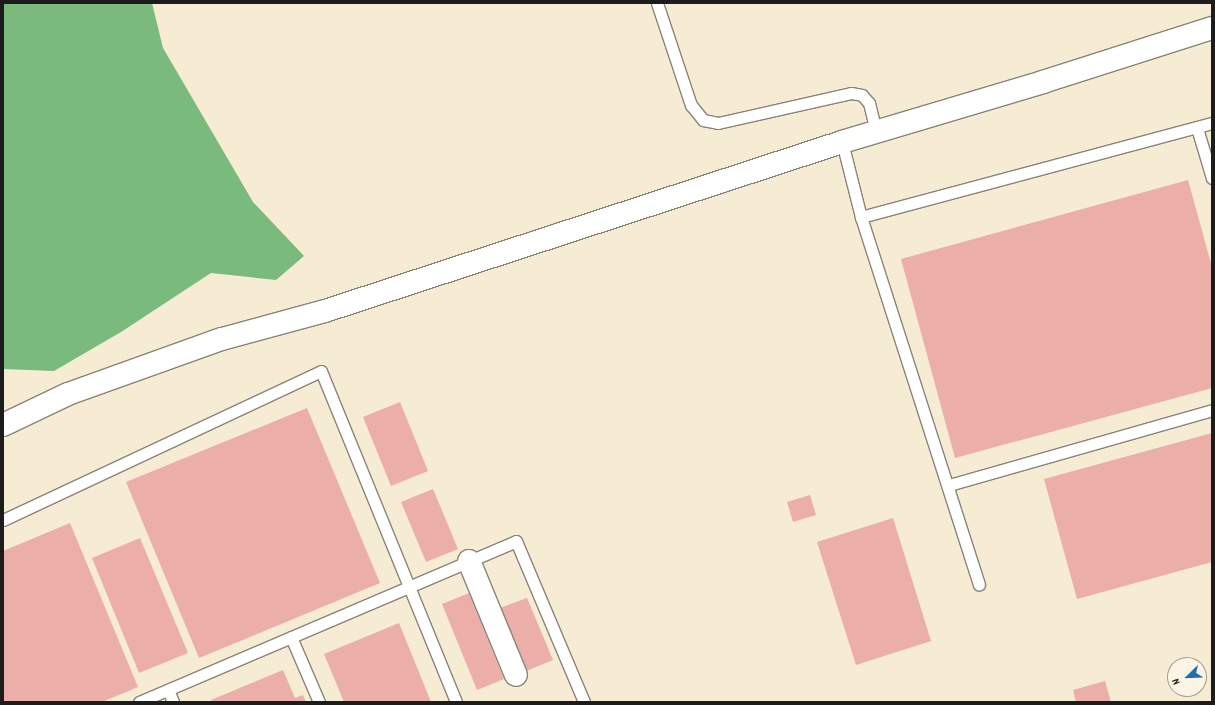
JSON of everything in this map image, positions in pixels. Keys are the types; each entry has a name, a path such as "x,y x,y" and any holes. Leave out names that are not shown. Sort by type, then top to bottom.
{"street":[{"path":"3,425 68,394 146,364 222,339 354,302 842,142 1212,28"},
{"path":"469,561 516,675"}],"lane":[{"path":"657,3 691,105 703,120 718,123 850,93 862,95 870,103 876,132"},
{"path":"862,217 1212,123"},
{"path":"1197,128 1212,178"},
{"path":"842,142 862,217 949,485 979,585"},
{"path":"3,520 321,371 456,702"},
{"path":"949,485 1212,410"},
{"path":"139,702 409,585 516,542 584,702"},
{"path":"291,637 318,702"},
{"path":"168,690 174,702"}],"green space":[{"path":"3,3 152,3 163,48 253,202 304,256 276,280 211,273 121,332 54,371 3,369"}],"building":[{"path":"1188,180 1212,267 1212,388 955,458 901,259"},
{"path":"400,402 428,471 391,486 363,417"},
{"path":"307,408 380,583 199,658 126,482"},
{"path":"1212,433 1212,562 1077,599 1044,479"},
{"path":"433,489 458,549 426,562 401,502"},
{"path":"810,495 816,515 793,522 787,502"},
{"path":"893,518 931,641 856,665 817,542"},
{"path":"70,523 138,687 102,702 3,702 3,551"},
{"path":"140,538 188,653 139,673 92,558"},
{"path":"469,593 504,679 477,690 442,604"},
{"path":"527,598 553,660 526,671 500,608"},
{"path":"399,623 431,702 344,702 324,654"},
{"path":"283,670 295,698 303,695 306,702 212,702 211,700"},
{"path":"1105,681 1111,702 1076,702 1073,690"}]}
